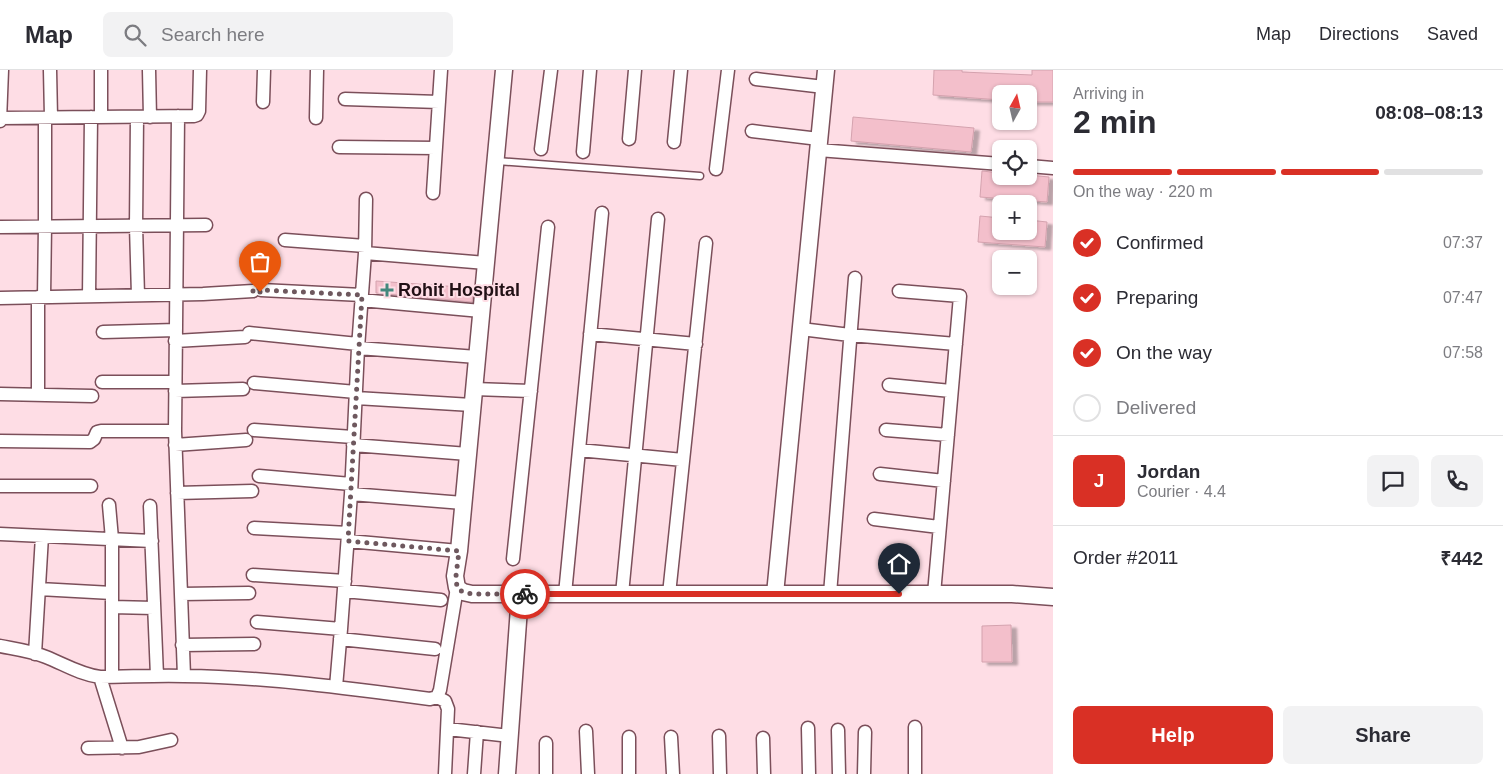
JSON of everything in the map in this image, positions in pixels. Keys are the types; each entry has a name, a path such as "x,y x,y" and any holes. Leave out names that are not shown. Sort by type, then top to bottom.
{"street":[{"path":"2,70 0,119 194,116 197,114 199,107 200,70"},
{"path":"38,395 50,70"},
{"path":"89,296 90,226 96,117 101,70"},
{"path":"138,295 136,226 149,70"},
{"path":"263,102 264,70"},
{"path":"316,118 317,70"},
{"path":"433,193 441,70"},
{"path":"437,697 440,690 457,588 456,576 504,70"},
{"path":"541,149 551,70"},
{"path":"583,152 590,70"},
{"path":"629,139 635,70"},
{"path":"674,142 681,70"},
{"path":"716,169 728,70"},
{"path":"775,594 826,70"},
{"path":"756,79 824,87"},
{"path":"346,99 439,102"},
{"path":"178,116 175,445 184,676"},
{"path":"752,131 819,144 992,163"},
{"path":"339,147 436,148"},
{"path":"1037,167 1053,168"},
{"path":"336,687 351,489 365,250 366,200"},
{"path":"565,594 602,214"},
{"path":"622,594 658,219"},
{"path":"0,227 206,225"},
{"path":"513,559 548,227"},
{"path":"285,240 486,263"},
{"path":"669,594 706,243"},
{"path":"830,594 855,278"},
{"path":"0,298 257,290 362,298 481,311"},
{"path":"899,292 960,296 934,594"},
{"path":"801,329 956,344"},
{"path":"104,332 176,336 247,335 477,357"},
{"path":"590,334 696,344"},
{"path":"102,382 243,389"},
{"path":"254,383 356,395 472,405"},
{"path":"889,385 951,391"},
{"path":"474,388 531,392"},
{"path":"0,394 92,396"},
{"path":"886,430 948,435"},
{"path":"0,441 90,442 94,439 97,432 101,431 175,431"},
{"path":"175,445 250,435 353,441 468,454"},
{"path":"579,450 683,460"},
{"path":"880,474 944,481"},
{"path":"258,476 464,503"},
{"path":"0,486 91,486"},
{"path":"177,493 252,491"},
{"path":"109,505 112,539 112,608 106,677 122,748"},
{"path":"150,506 157,676"},
{"path":"874,519 940,527"},
{"path":"254,528 348,537 459,551"},
{"path":"0,534 152,541"},
{"path":"35,654 42,536"},
{"path":"253,575 441,600"},
{"path":"457,588 472,594 1012,594 1053,597"},
{"path":"39,589 112,593"},
{"path":"180,594 249,592"},
{"path":"507,774 520,594"},
{"path":"112,608 154,608"},
{"path":"257,622 435,650"},
{"path":"182,645 254,644"},
{"path":"0,646 45,657 89,676 184,676 250,679 336,687 430,699 437,697 448,704 445,774"},
{"path":"915,727 915,774"},
{"path":"808,728 809,774"},
{"path":"448,729 510,736"},
{"path":"838,730 839,774"},
{"path":"586,731 588,774"},
{"path":"474,774 477,732"},
{"path":"864,774 866,732"},
{"path":"719,736 720,774"},
{"path":"628,737 629,774"},
{"path":"671,737 673,774"},
{"path":"763,738 764,774"},
{"path":"88,748 145,746 171,740"},
{"path":"546,743 546,774"}],"lane":[{"path":"495,161 700,176"}],"building":[{"path":"934,70 1032,75 1032,70 1053,70 1053,102 1038,102 1038,85 992,85 992,99 933,95"},
{"path":"853,117 974,128 971,152 851,141"},
{"path":"982,171 992,172 992,185 1037,185 1037,176 1049,177 1047,202 1037,201 1037,195 992,195 992,198 980,197"},
{"path":"980,216 992,217 992,240 1037,240 1037,221 1047,222 1045,247 978,242"},
{"path":"376,281 474,288 472,302 376,293"},
{"path":"1011,625 1012,662 982,662 982,626"}],"way so far":[{"path":"260,292 256,294 253,292 253,289 257,287 261,290 362,295 348,541 459,551 456,583 457,588 463,592 472,594 525,594"}],"place":[{"name":"Rohit Hospital","path":"387,290"}],"route":[{"path":"525,594 899,594"}]}
